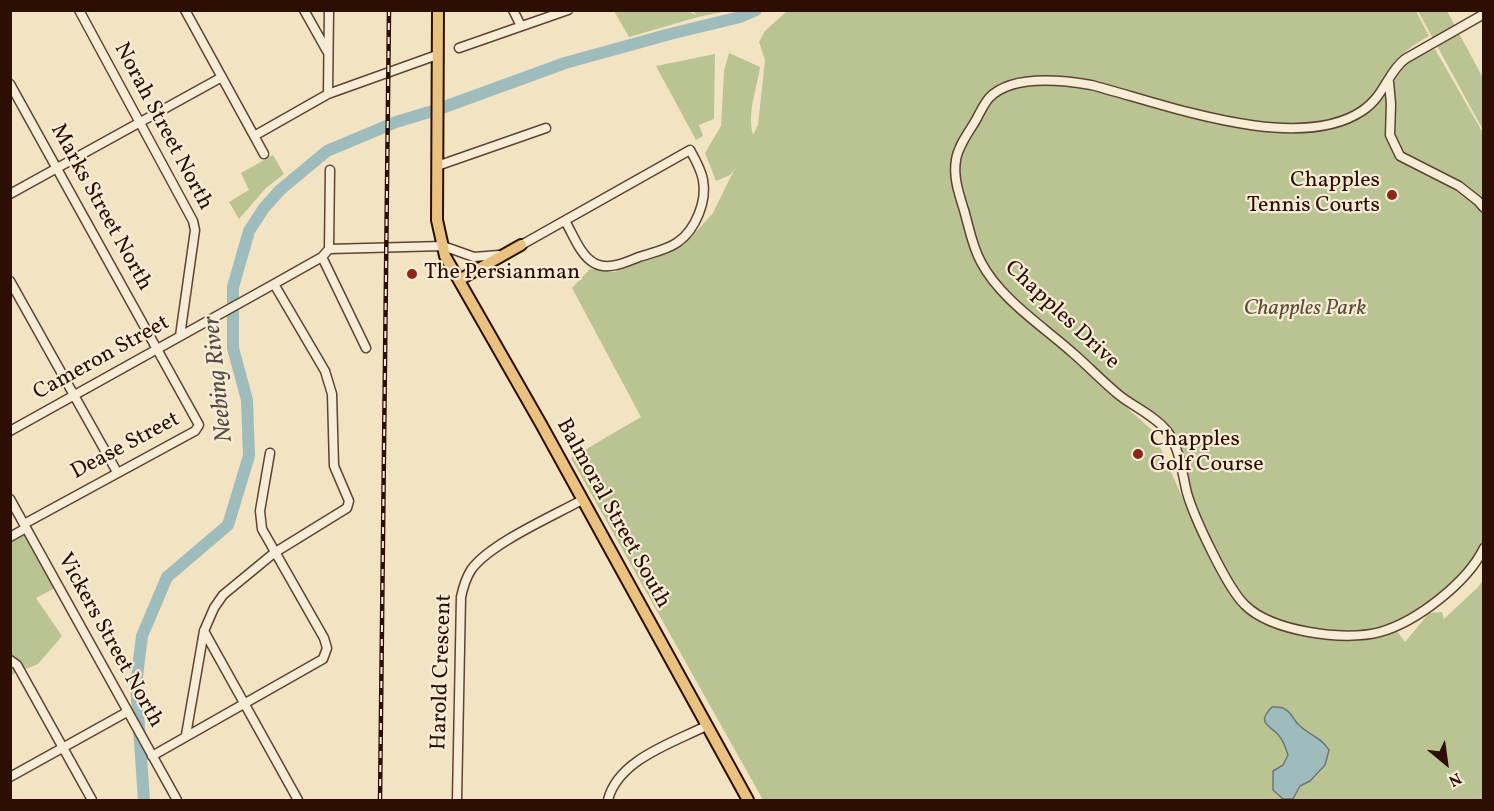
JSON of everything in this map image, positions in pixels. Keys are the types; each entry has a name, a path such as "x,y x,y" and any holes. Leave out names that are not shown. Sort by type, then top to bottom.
{"main road":[{"name":"Balmoral Street South","path":"438,10 437,220 445,256 748,801"},
{"path":"459,280 521,246"}],"street":[{"name":"Norah Street North","path":"80,10 193,222 195,230 180,336"},
{"path":"185,10 264,154"},
{"path":"304,10 328,51"},
{"path":"328,94 329,10"},
{"path":"513,10 521,26"},
{"path":"459,48 568,10"},
{"name":"Chapples Drive","path":"1477,14 1465,24 1423,47 1400,63 1389,82 1371,104 1353,117 1314,128 1242,124 1068,81 1034,81 1014,85 995,93 984,105 957,155 956,180 979,260 991,278 1025,312 1117,394 1161,424 1174,441 1187,493 1200,524 1235,592 1253,612 1291,627 1312,631 1353,635 1381,631 1410,619 1439,598 1470,568 1484,548"},
{"path":"254,136 328,94 437,55"},
{"path":"10,194 222,77"},
{"path":"1389,82 1390,135 1400,156 1459,186 1484,208"},
{"name":"Marks Street North","path":"10,84 157,348"},
{"path":"438,166 546,128"},
{"path":"330,170 329,249 443,246 474,257 498,256 521,246 565,221 690,150 700,169 703,193 696,218 678,242 663,249 614,265 599,265 584,254 565,221"},
{"name":"Cameron Street","path":"10,431 322,257 329,249"},
{"path":"322,257 366,348"},
{"path":"10,281 117,472"},
{"path":"186,735 204,631 214,608 224,595 274,553 347,508 348,501 334,466 332,394 325,371 274,284"},
{"name":"Dease Street","path":"10,537 117,472 195,431 199,425 157,348"},
{"path":"150,752 186,735 323,659 327,648 324,639 274,553 260,523 270,453"},
{"name":"Vickers Street North","path":"10,499 177,801"},
{"name":"Harold Crescent","path":"457,801 463,587 471,570 495,548 582,500"},
{"path":"204,631 298,801"},
{"path":"12,660 92,801"},
{"path":"10,777 129,714"},
{"path":"608,801 615,782 623,772 638,761 706,726"}],"green space":[{"path":"614,11 688,11 696,15 693,11 727,11 629,37"},
{"name":"Chapples Golf Course","path":"787,11 1416,11 1429,36 1411,47 1395,61 1368,102 1357,111 1339,119 1290,131 1315,131 1335,127 1365,114 1394,82 1398,69 1435,49 1483,133 1483,543 1472,562 1462,573 1428,602 1410,614 1375,628 1357,631 1317,629 1270,616 1253,607 1234,584 1203,521 1172,430 1130,399 1008,291 993,274 981,255 963,193 959,161 990,102 999,94 1024,85 1054,83 1113,87 1087,80 1050,76 1007,82 994,88 969,123 952,162 975,259 1032,323 1153,431 1194,524 1221,577 1235,599 1249,614 1261,620 1320,637 1342,640 1366,638 1397,631 1405,642 1429,613 1442,612 1444,619 1483,580 1483,798 1479,800 763,800 571,458 641,417 572,288 590,269 615,272 684,245 713,213 735,168 730,175 716,181 705,153 721,126 724,71 729,53 760,67 751,117 753,135 758,125 765,60 759,42 765,31","holes":["1159,99 1218,116 1159,104"]},
{"path":"1418,11 1447,11 1483,78 1483,130"},
{"path":"715,54 714,119 699,125 703,136 696,140 656,66"},
{"path":"273,155 284,174 266,188 239,219 229,202 249,190 241,173"},
{"path":"24,533 55,588 36,598 62,636 38,664 11,675 10,541"}],"water":[{"path":"1272,707 1281,707 1288,711 1299,725 1329,750 1325,765 1310,781 1300,786 1293,799 1283,799 1273,790 1273,771 1283,765 1288,755 1281,739 1265,721"}],"waterway":[{"name":"Neebing River","path":"144,800 136,684 142,636 167,577 228,525 249,456 247,400 233,348 233,287 249,231 264,208 280,190 327,151 396,122 436,110 565,63 740,17 756,10"}],"railway":[{"path":"380,800 389,10"}],"place":[{"name":"Chapples Tennis Courts","path":"1392,195"},
{"name":"The Persianman","path":"412,274"},
{"name":"Chapples Golf Course","path":"1138,454"}],"park label":[{"name":"Chapples Park","path":"1305,310"}]}
